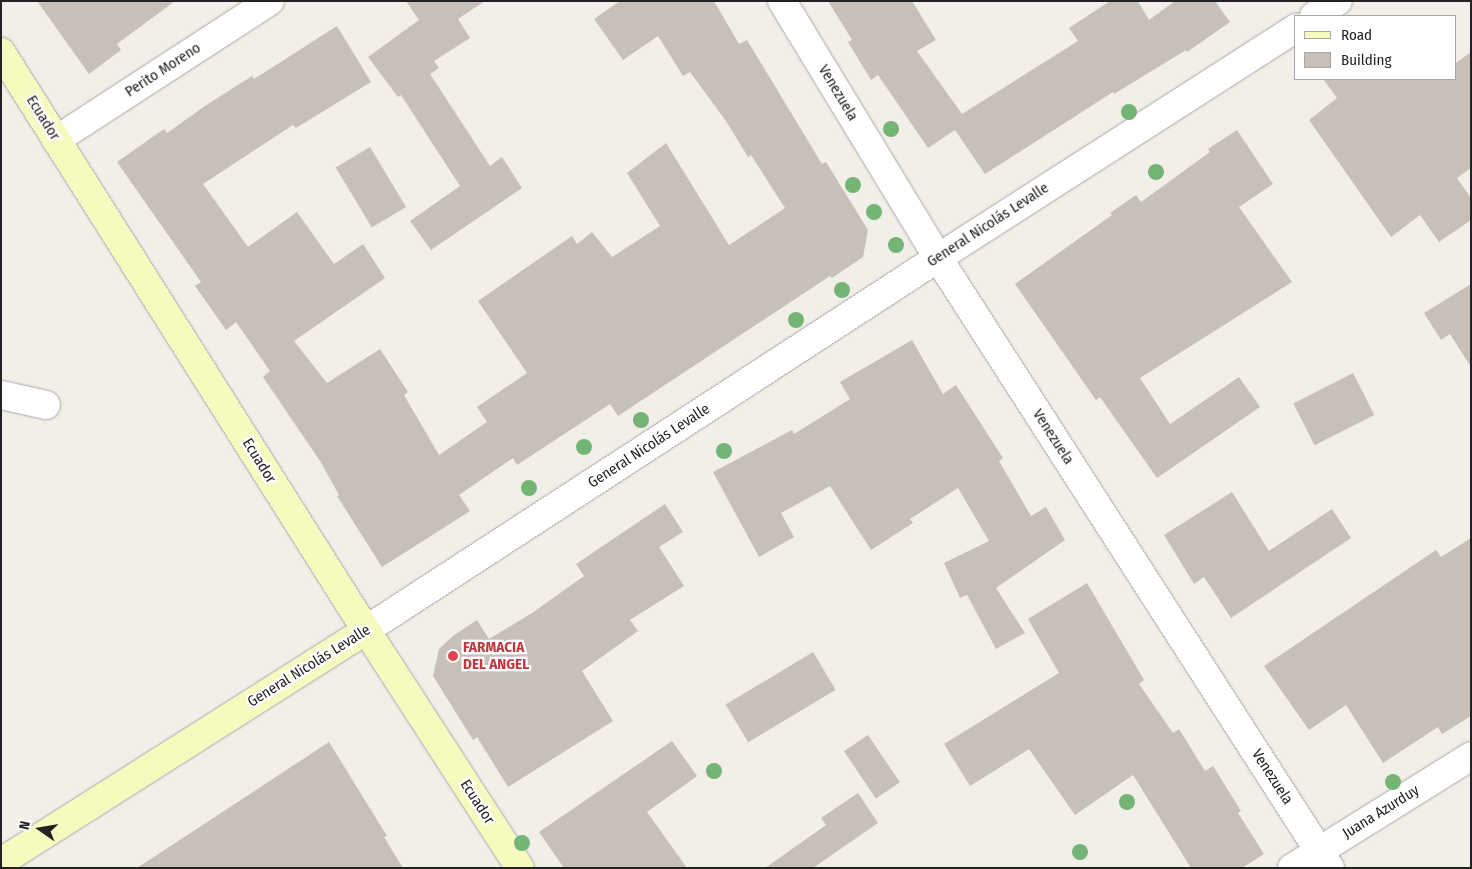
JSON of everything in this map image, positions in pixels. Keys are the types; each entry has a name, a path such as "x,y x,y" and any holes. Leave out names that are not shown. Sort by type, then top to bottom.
{"main road":[{"name":"Ecuador","path":"1,52 366,630 520,868"},
{"name":"General Nicolás Levalle","path":"1,862 366,630"}],"street":[{"name":"Perito Moreno","path":"56,140 270,1"},
{"name":"Venezuela","path":"782,1 938,258 1325,859"},
{"path":"1316,15 1338,1"},
{"name":"General Nicolás Levalle","path":"366,630 1294,29"},
{"path":"1,395 46,405"},
{"name":"Juana Azurduy","path":"1292,868 1325,859 1471,756"}],"building":[{"path":"37,1 175,1 117,44 121,50 89,74"},
{"path":"406,1 485,1 458,19 470,38 434,61 439,68 430,74 490,166 502,157 522,188 431,250 410,221 460,186 401,95 398,97 368,57 419,20"},
{"path":"620,1 714,1 739,44 747,40 822,164 826,162 868,230 863,257 832,278 830,276 618,416 610,404 517,465 513,458 459,495 470,511 382,567 337,496 339,495 320,461 263,377 270,371 236,322 226,330 195,286 201,282 117,162 164,129 167,133 252,76 254,79 337,26 371,82 296,128 293,125 203,184 248,247 297,212 334,264 363,244 385,278 294,341 327,383 380,349 408,392 404,395 439,455 487,422 477,407 527,373 478,301 572,236 577,244 592,232 612,257 660,226 627,173 666,143 729,245 785,208 751,155 748,157 726,121 690,72 683,76 658,36 623,60 594,19"},
{"path":"828,1 912,1 936,40 917,51 962,114 1078,41 1069,28 1110,1 1138,1 1149,20 1175,1 1215,1 1230,22 1187,52 1186,50 1114,94 1113,92 985,174 955,130 928,148 878,75 871,80 848,42 852,40"},
{"path":"1471,52 1471,168 1457,178 1471,198 1471,220 1439,242 1420,215 1391,237 1309,120 1337,98 1324,80 1457,80 1457,62"},
{"path":"1237,130 1273,184 1239,207 1292,282 1140,378 1170,424 1239,377 1260,407 1157,478 1100,397 1096,400 1015,284 1112,215 1110,213 1136,195 1141,202 1210,152 1208,149"},
{"path":"370,147 406,207 372,228 336,168"},
{"path":"1471,284 1471,367 1450,334 1441,340 1424,313"},
{"path":"912,340 943,394 956,385 1003,458 999,461 1031,516 1046,507 1065,540 996,588 1025,633 996,649 967,595 960,598 944,563 989,541 958,488 910,519 913,523 871,550 830,486 781,513 794,537 759,557 713,472 792,430 794,434 850,399 840,382"},
{"path":"1353,373 1374,415 1315,445 1293,403"},
{"path":"1232,492 1269,551 1332,509 1351,538 1231,618 1204,577 1194,584 1164,535"},
{"path":"665,504 683,532 659,547 684,586 630,620 638,631 582,671 613,721 508,787 477,737 473,740 433,676 439,649 453,636 477,620 489,639 532,613 584,576 576,564"},
{"path":"1471,538 1471,716 1442,734 1438,727 1383,763 1346,705 1309,730 1264,666 1436,550 1441,557"},
{"path":"1087,583 1144,680 1139,684 1173,733 1179,729 1205,771 1213,766 1241,811 1238,813 1264,854 1242,868 1191,868 1133,775 1075,815 1029,749 970,786 944,744 1059,673 1028,619"},
{"path":"813,652 836,690 748,742 726,705"},
{"path":"868,735 900,782 876,798 844,751"},
{"path":"672,741 697,776 647,812 687,868 564,868 539,832"},
{"path":"329,742 387,836 384,837 403,868 137,868"},
{"path":"858,793 878,823 813,868 765,868 826,825 821,818"}],"place":[{"name":"FARMACIA DEL ANGEL","path":"453,656"}]}
